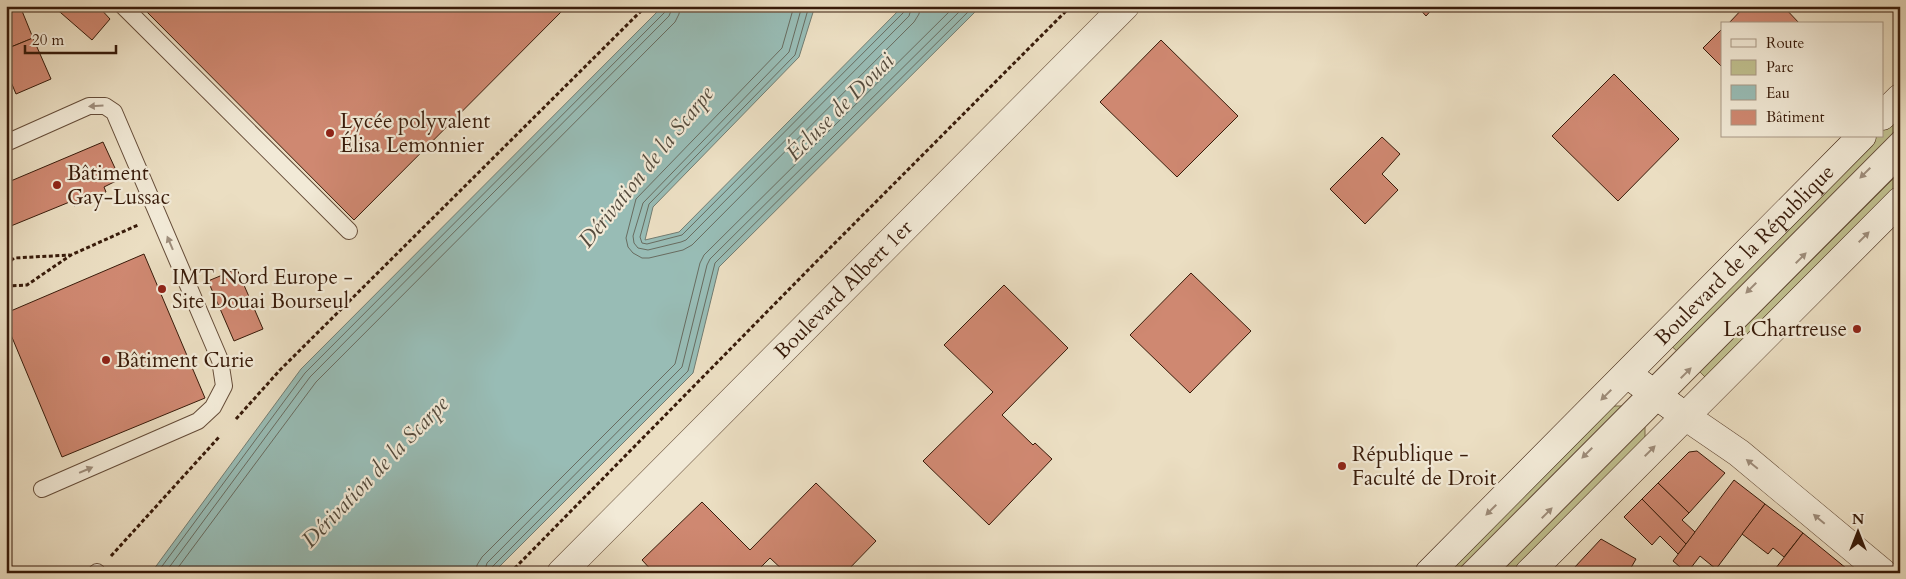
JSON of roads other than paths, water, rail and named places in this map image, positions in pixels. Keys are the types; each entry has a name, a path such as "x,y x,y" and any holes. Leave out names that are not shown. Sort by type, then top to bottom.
{"main road":[{"name":"Boulevard Albert 1er","path":"561,573 1125,6"},
{"path":"1884,114 1900,98"},
{"name":"Boulevard de la République","path":"1428,573 1860,138"},
{"path":"1529,573 1900,201"},
{"path":"1627,374 1739,453 1883,573"}],"lane":[{"path":"123,6 349,230"},
{"path":"6,143 89,106 105,106 114,112 220,360 224,386 213,407 198,422 42,489"},
{"path":"1488,573 1900,138"},
{"path":"1467,573 1900,159"}],"water":[{"path":"663,6 815,6 799,57 653,207 645,240 679,232 903,6 981,6 719,267 693,373 493,573 151,573 301,369"}],"place":[{"name":"Lycée polyvalent Élisa Lemonnier","path":"330,133"},
{"name":"Bâtiment Gay-Lussac","path":"57,185"},
{"name":"IMT Nord Europe - Site Douai Bourseul","path":"162,289"},
{"name":"La Chartreuse","path":"1857,329"},
{"name":"Bâtiment Curie","path":"106,360"},
{"name":"République - Faculté de Droit","path":"1342,466"}],"water label":[{"name":"Écluse de Douai","path":"840,107"},
{"name":"Dérivation de la Scarpe","path":"646,167"},
{"name":"Dérivation de la Scarpe","path":"375,472"}]}
